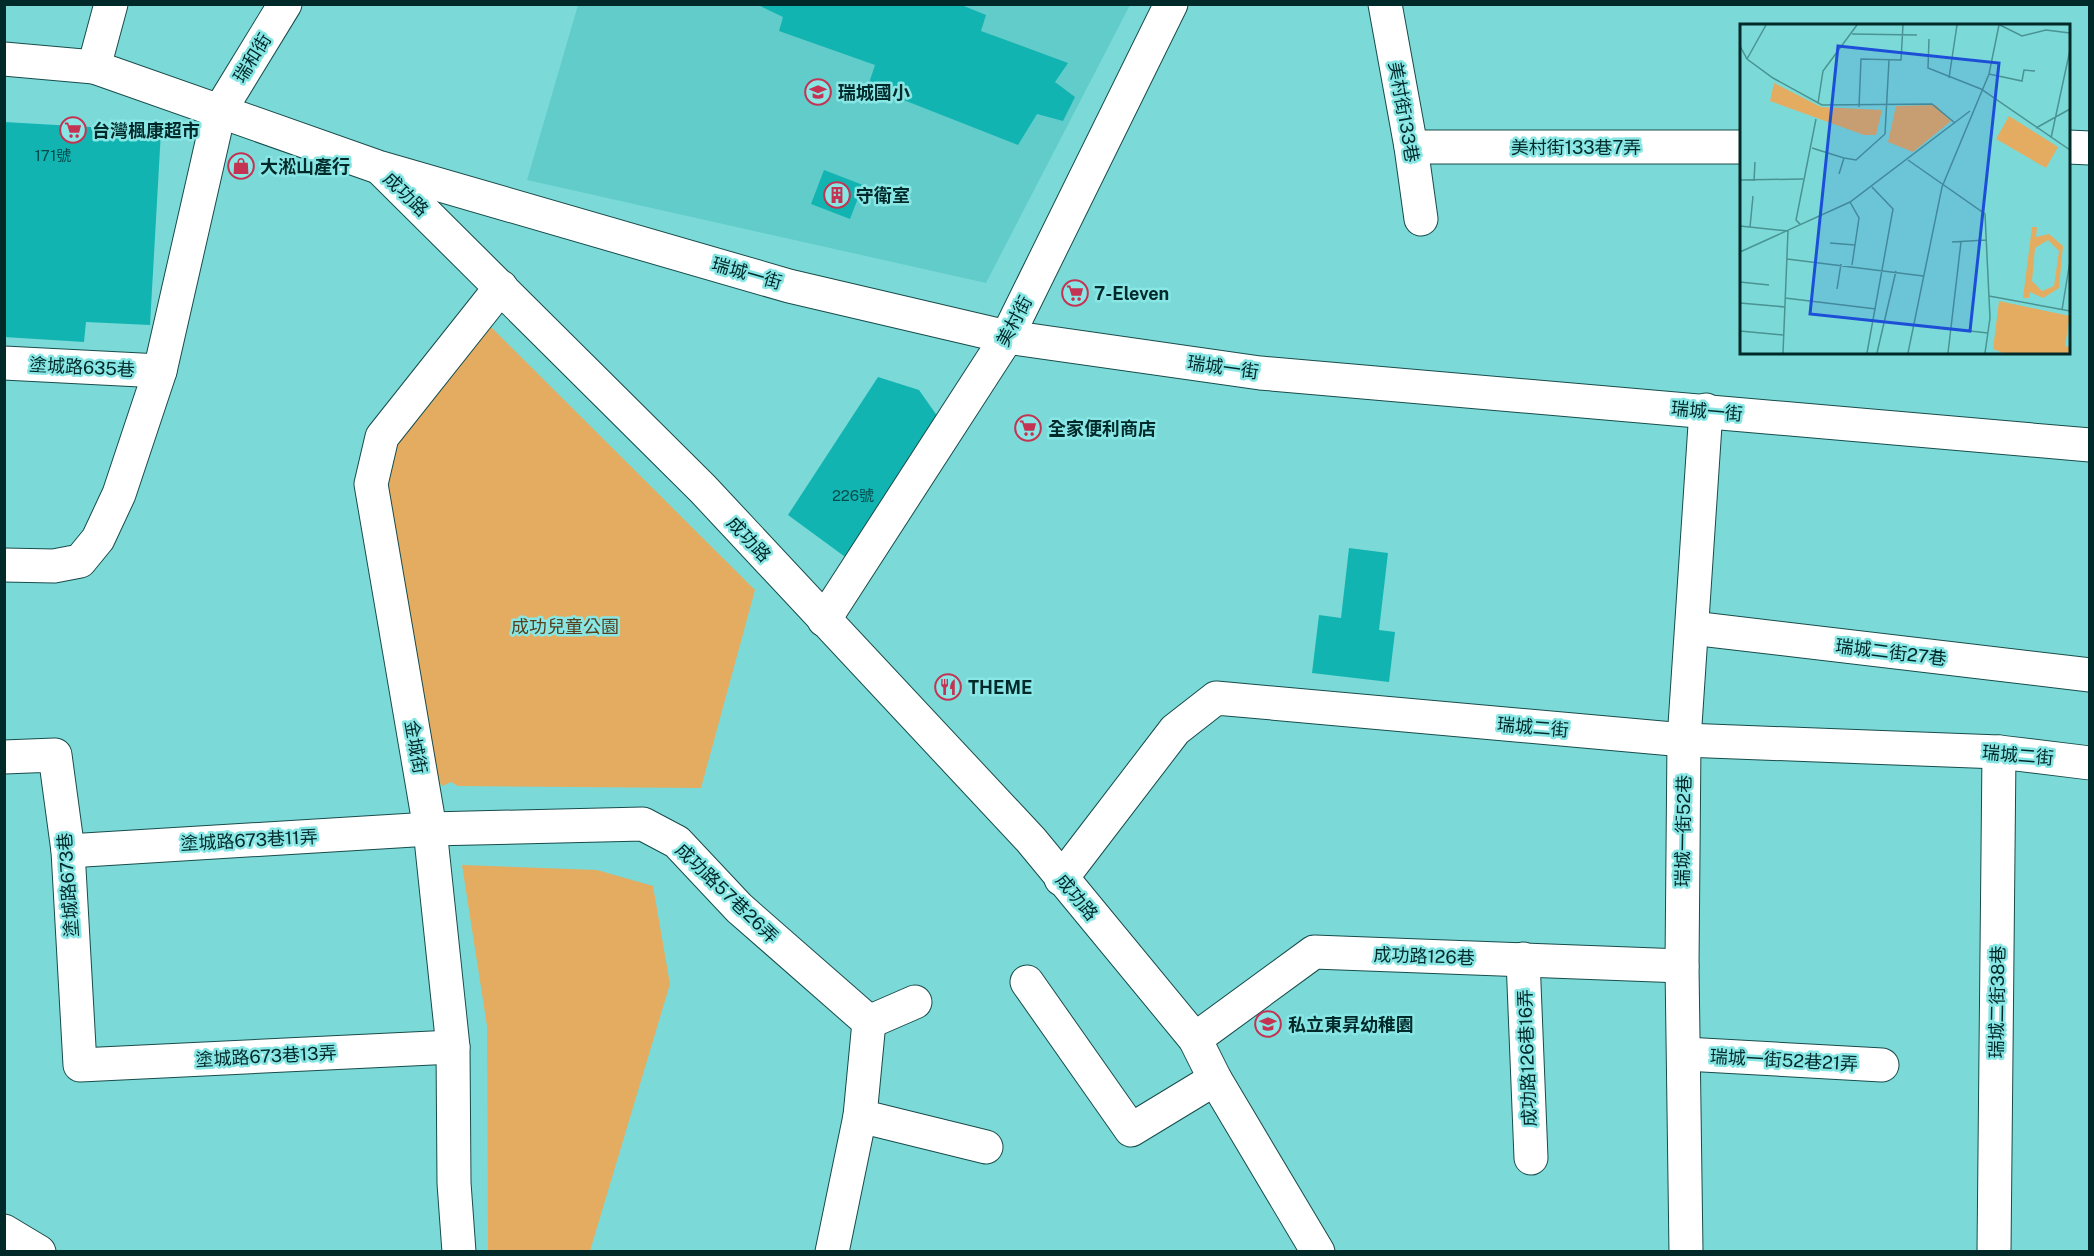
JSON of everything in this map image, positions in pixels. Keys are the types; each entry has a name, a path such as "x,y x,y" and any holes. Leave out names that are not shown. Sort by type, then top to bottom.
{"street":[{"path":"94,68 111,4"},
{"name":"瑞和街","path":"4,565 54,566 80,561 98,538 118,494 160,370 219,112 285,4"},
{"name":"美村街","path":"824,620 1007,336 1171,4"},
{"name":"美村街133巷","path":"1385,4 1411,147 1421,219"},
{"name":"成功路","path":"4,59 94,68 378,167 703,489 1030,840 1195,1039 1215,1079 1318,1251"},
{"name":"美村街133巷7弄","path":"1411,147 1740,147"},
{"path":"2070,147 2090,148"},
{"name":"瑞城一街","path":"378,167 789,285 1007,336 1260,373 2090,445"},
{"name":"金城街","path":"459,1251 454,1183 453,1047 430,829 371,484 382,437 501,287"},
{"name":"塗城路635巷","path":"4,363 160,370"},
{"name":"瑞城一街52巷","path":"1686,1251 1682,966 1684,741 1706,410"},
{"name":"瑞城二街27巷","path":"1692,628 2090,675"},
{"name":"瑞城二街","path":"1061,879 1175,730 1215,698 1684,741 1999,752 2090,763"},
{"name":"瑞城二街38巷","path":"1994,1251 1999,752"},
{"name":"塗城路673巷","path":"4,757 55,755 68,851 80,1065"},
{"name":"成功路57巷26弄","path":"430,829 643,824 677,842 739,909 869,1022"},
{"name":"塗城路673巷11弄","path":"68,851 430,829"},
{"name":"成功路126巷","path":"1195,1039 1314,952 1682,966"},
{"name":"成功路126巷16弄","path":"1523,959 1531,1158"},
{"path":"1027,981 1131,1131 1215,1079"},
{"path":"832,1251 860,1116 869,1022 915,1002"},
{"name":"塗城路673巷13弄","path":"80,1065 453,1047"},
{"name":"瑞城一街52巷21弄","path":"1685,1054 1882,1065"},
{"path":"860,1116 986,1147"},
{"path":"4,1231 39,1251"}],"shaded area":[{"name":"瑞城國小","path":"578,5 1130,5 986,283 527,180"}],"green space":[{"name":"成功兒童公園","path":"488,324 755,590 701,788 458,786 451,782 443,786 418,761 378,454"},
{"path":"462,865 597,870 653,886 670,984 590,1251 488,1251 487,1026"}],"building":[{"path":"756,4 959,4 986,15 981,31 1068,63 1055,82 1075,97 1063,121 1037,114 1018,145 868,86 875,65 779,31 783,17"},
{"path":"4,122 161,131 150,325 86,322 84,342 4,337"},
{"name":"守衛室","path":"824,170 863,185 850,219 811,204"},
{"path":"878,377 919,390 938,417 848,559 788,515"},
{"path":"1349,548 1388,553 1379,630 1395,632 1389,682 1312,673 1319,615 1341,618"}],"place":[{"name":"瑞城國小","path":"818,92"},
{"name":"台灣楓康超市","path":"73,130"},
{"name":"大淞山產行","path":"241,166"},
{"name":"守衛室","path":"837,195"},
{"name":"7-Eleven","path":"1075,293"},
{"name":"全家便利商店","path":"1028,428"},
{"name":"THEME","path":"948,687"},
{"name":"私立東昇幼稚園","path":"1268,1024"}]}
